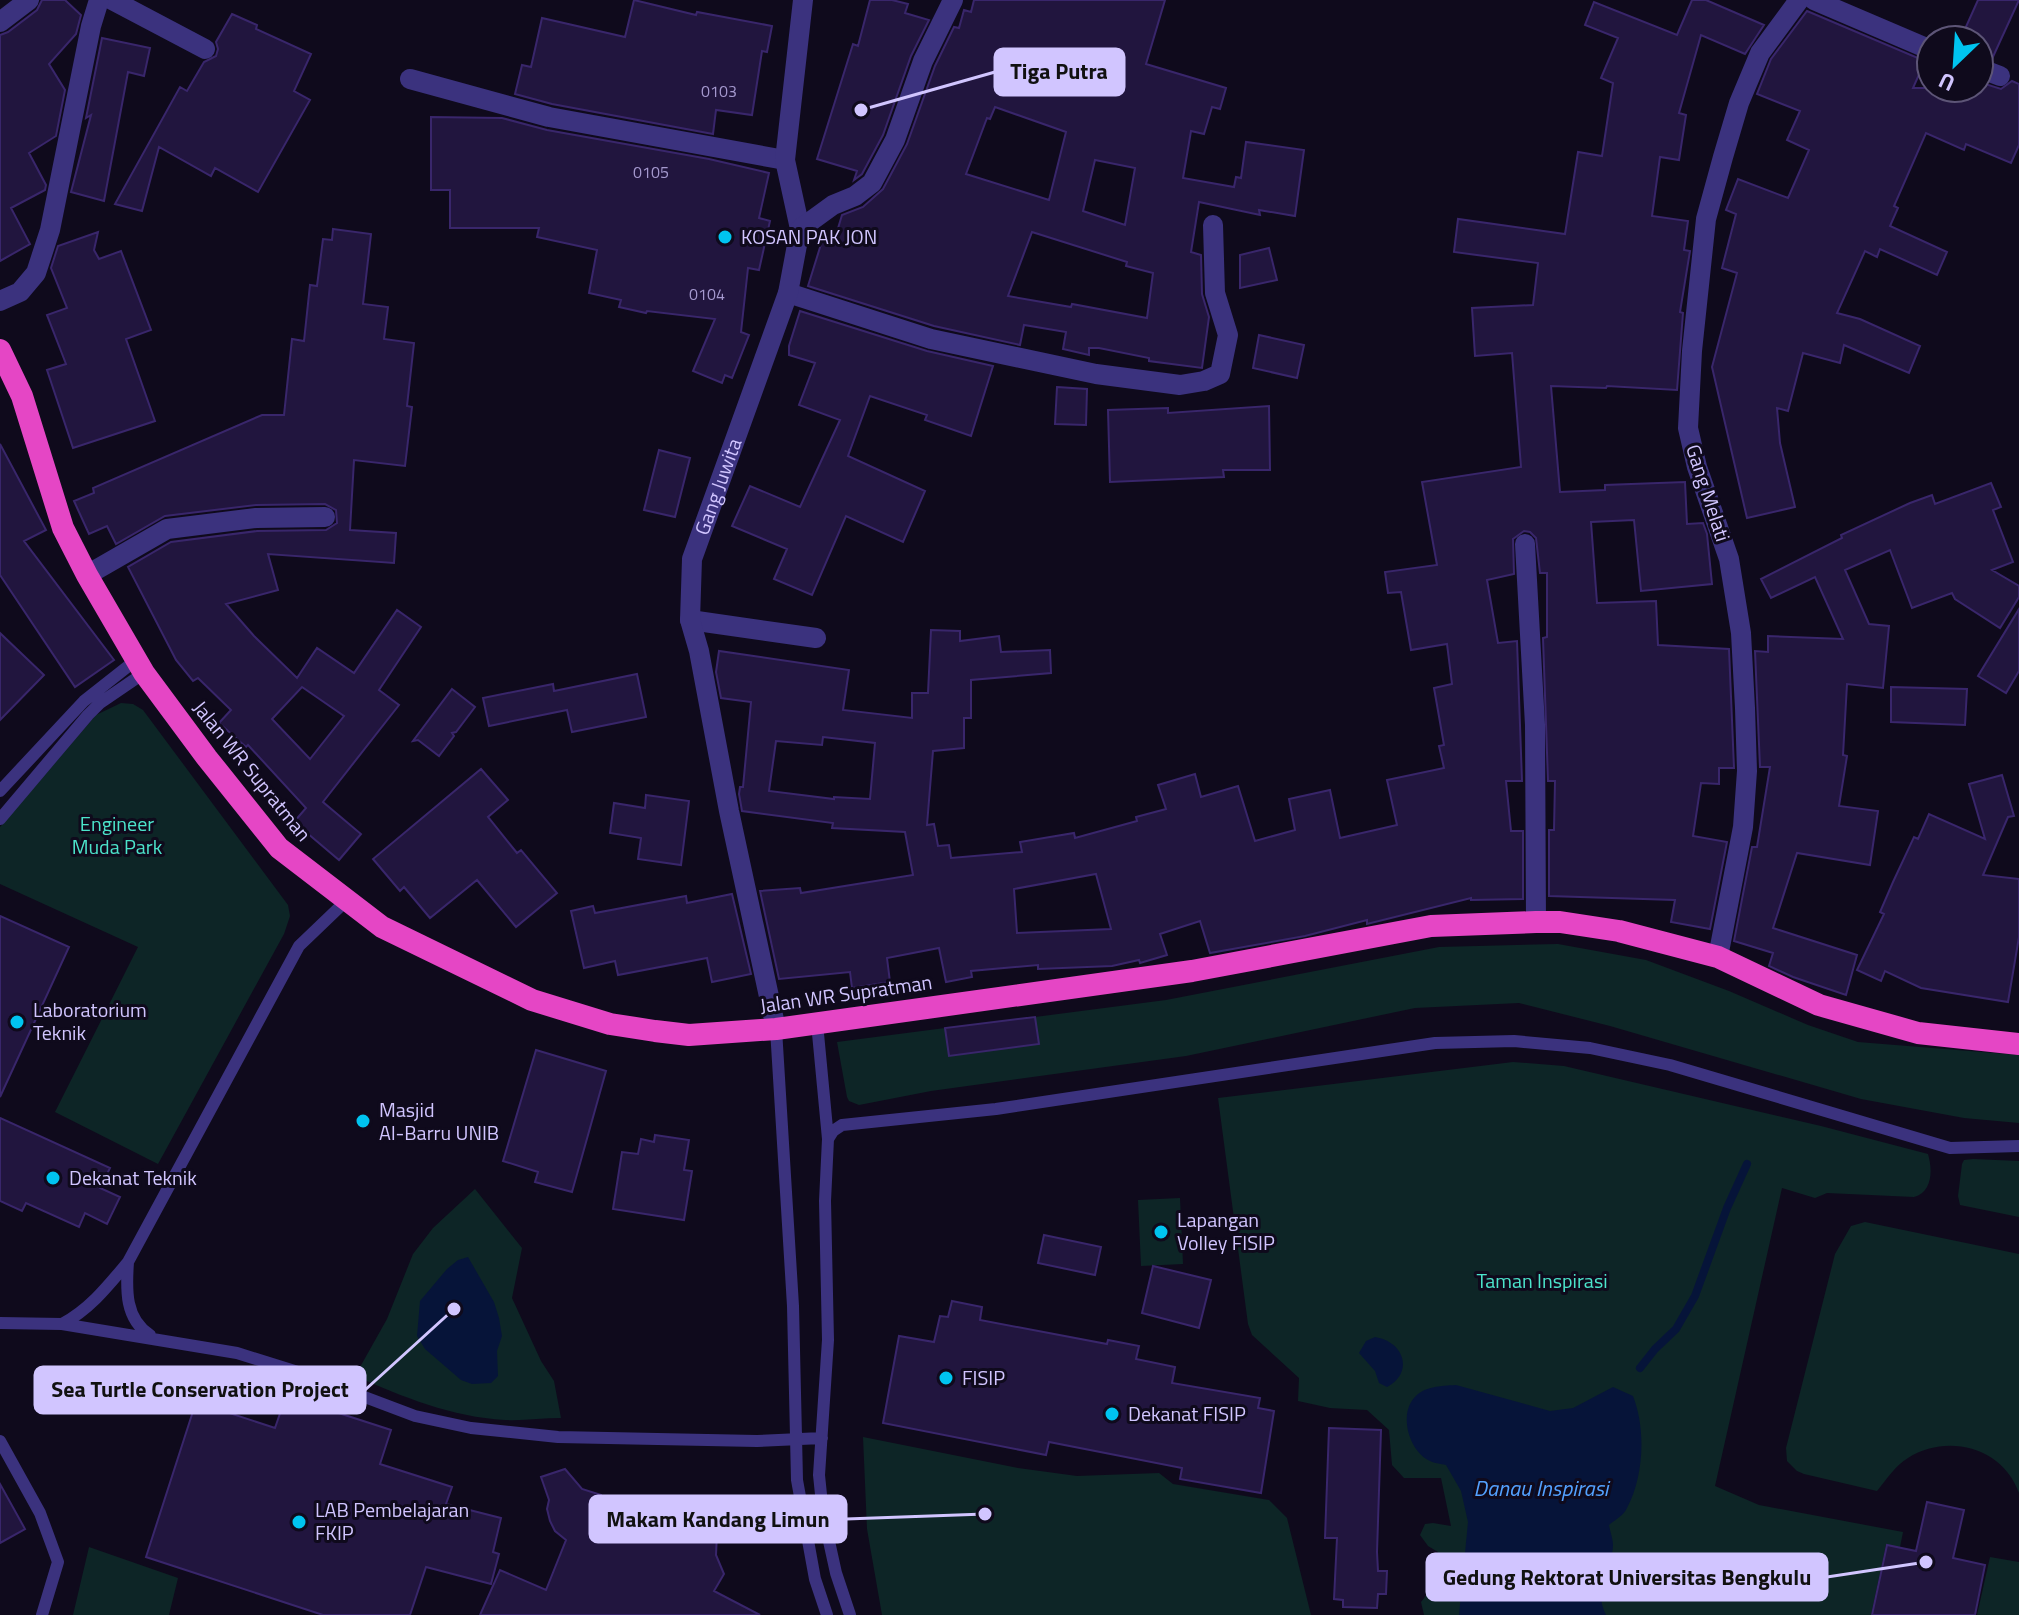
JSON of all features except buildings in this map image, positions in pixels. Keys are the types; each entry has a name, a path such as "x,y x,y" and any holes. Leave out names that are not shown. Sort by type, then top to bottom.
{"highway":[{"name":"Jalan WR Supratman","path":"0,350 22,396 63,528 87,575 140,666 279,848 382,927 532,1000 610,1024 689,1035 776,1029 1192,971 1431,926 1560,922 1619,931 1718,957 1819,1005 1918,1033 2019,1044"}],"street":[{"path":"0,22 29,0"},
{"path":"0,301 20,292 36,273 50,230 91,26 99,0"},
{"path":"112,0 205,49"},
{"path":"803,0 785,160 800,229 833,205 855,196 872,183 895,140 923,61 953,0"},
{"name":"Gang Melati","path":"1718,957 1743,827 1747,771 1745,708 1741,633 1729,559 1697,467 1688,428 1692,351 1706,219 1739,103 1760,53 1799,0"},
{"path":"1814,0 1915,43"},
{"path":"1995,74 2000,76"},
{"path":"410,79 536,114 785,160"},
{"path":"788,293 931,339 1096,374 1180,385 1204,381 1220,374 1228,335 1215,293 1213,225"},
{"name":"Gang Juwita","path":"776,1029 729,811 699,651 690,620 692,559 788,293 800,229"},
{"path":"87,575 167,529 256,518 325,517"},
{"path":"1525,544 1535,725 1536,922"},
{"path":"690,620 816,638"}],"lane":[{"path":"0,791 84,701 140,666"},
{"path":"0,819 88,715 140,666"},
{"path":"62,1324 80,1314 95,1300 128,1262 299,946 347,900"},
{"path":"817,1023 828,1139 825,1201 828,1340 819,1475 823,1514 836,1573 850,1615"},
{"path":"776,1029 793,1306 795,1439 801,1511 815,1579 827,1615"},
{"path":"828,1139 842,1125 996,1109 1435,1043 1514,1041 1590,1048 1670,1065 1950,1148 2019,1146"},
{"path":"128,1262 130,1308 140,1329 153,1337"},
{"path":"0,1323 62,1324 237,1353 301,1373 415,1416 471,1428 544,1436 757,1441 822,1438"},
{"path":"0,1441 40,1513 58,1562 42,1615"}],"green space":[{"name":"Engineer Muda Park","path":"121,703 133,704 143,710 288,905 290,916 284,934 158,1164 55,1112 138,947 0,884 0,827 96,715"},
{"path":"1558,944 1646,960 1858,1042 2019,1055 2019,1123 1964,1118 1861,1099 1610,1026 1519,1003 1415,1008 1186,1056 931,1091 859,1105 847,1097 837,1042 945,1028 949,1056 1038,1044 1035,1017 1166,1000 1439,947"},
{"name":"Taman Inspirasi","path":"1513,1062 1564,1066 1928,1154 1930,1180 1924,1191 1914,1197 1827,1193 1815,1198 1782,1188 1715,1486 1759,1505 1903,1532 1900,1547 1886,1545 1871,1615 1424,1615 1421,1602 1431,1584 1438,1552 1428,1546 1420,1535 1425,1524 1451,1526 1441,1478 1404,1478 1392,1465 1389,1430 1367,1410 1330,1408 1298,1401 1299,1378 1252,1335 1218,1098"},
{"path":"1964,1160 2019,1161 2019,1217 1960,1205 1958,1196 1962,1164"},
{"path":"475,1189 522,1248 512,1298 541,1361 554,1381 561,1418 505,1420 466,1415 410,1398 355,1376 387,1319 413,1254 433,1228"},
{"name":"Lapangan Volley FISIP","path":"1180,1198 1183,1264 1141,1266 1138,1200"},
{"path":"1865,1222 2019,1254 2019,1493 2011,1477 1987,1455 1956,1446 1923,1450 1908,1458 1877,1491 1804,1474 1787,1461 1786,1448 1835,1254 1851,1226"},
{"path":"863,1437 1018,1468 1077,1476 1159,1473 1173,1484 1269,1500 1287,1518 1311,1615 882,1615 867,1529"},
{"path":"89,1547 178,1578 169,1615 73,1615"},
{"path":"1990,1557 2019,1562 2019,1615 1977,1615"}],"water":[{"path":"468,1257 494,1302 499,1318 502,1336 497,1351 498,1376 491,1383 472,1384 461,1380 425,1349 417,1336 420,1301 447,1269"},
{"path":"1375,1337 1394,1345 1402,1359 1400,1374 1387,1387 1379,1383 1375,1371 1359,1353 1366,1341"},
{"name":"Danau Inspirasi","path":"1456,1385 1550,1411 1573,1408 1613,1387 1633,1396 1640,1423 1640,1467 1627,1508 1609,1525 1612,1555 1601,1596 1606,1615 1459,1615 1468,1522 1461,1491 1446,1465 1421,1455 1411,1440 1407,1422 1410,1405 1418,1394 1433,1387"}],"waterway":[{"path":"1640,1368 1676,1329 1695,1296 1727,1208 1747,1164"}],"place":[{"name":"Tiga Putra","path":"861,110"},
{"name":"KOSAN PAK JON","path":"725,237"},
{"name":"Laboratorium Teknik","path":"17,1022"},
{"name":"Masjid Al-Barru UNIB","path":"363,1121"},
{"name":"Dekanat Teknik","path":"53,1178"},
{"name":"Lapangan Volley FISIP","path":"1161,1232"},
{"name":"Sea Turtle Conservation Project","path":"454,1309"},
{"name":"FISIP","path":"946,1378"},
{"name":"Dekanat FISIP","path":"1112,1414"},
{"name":"Makam Kandang Limun","path":"985,1514"},
{"name":"LAB Pembelajaran FKIP","path":"299,1522"},
{"name":"Gedung Rektorat Universitas Bengkulu","path":"1926,1562"}]}
